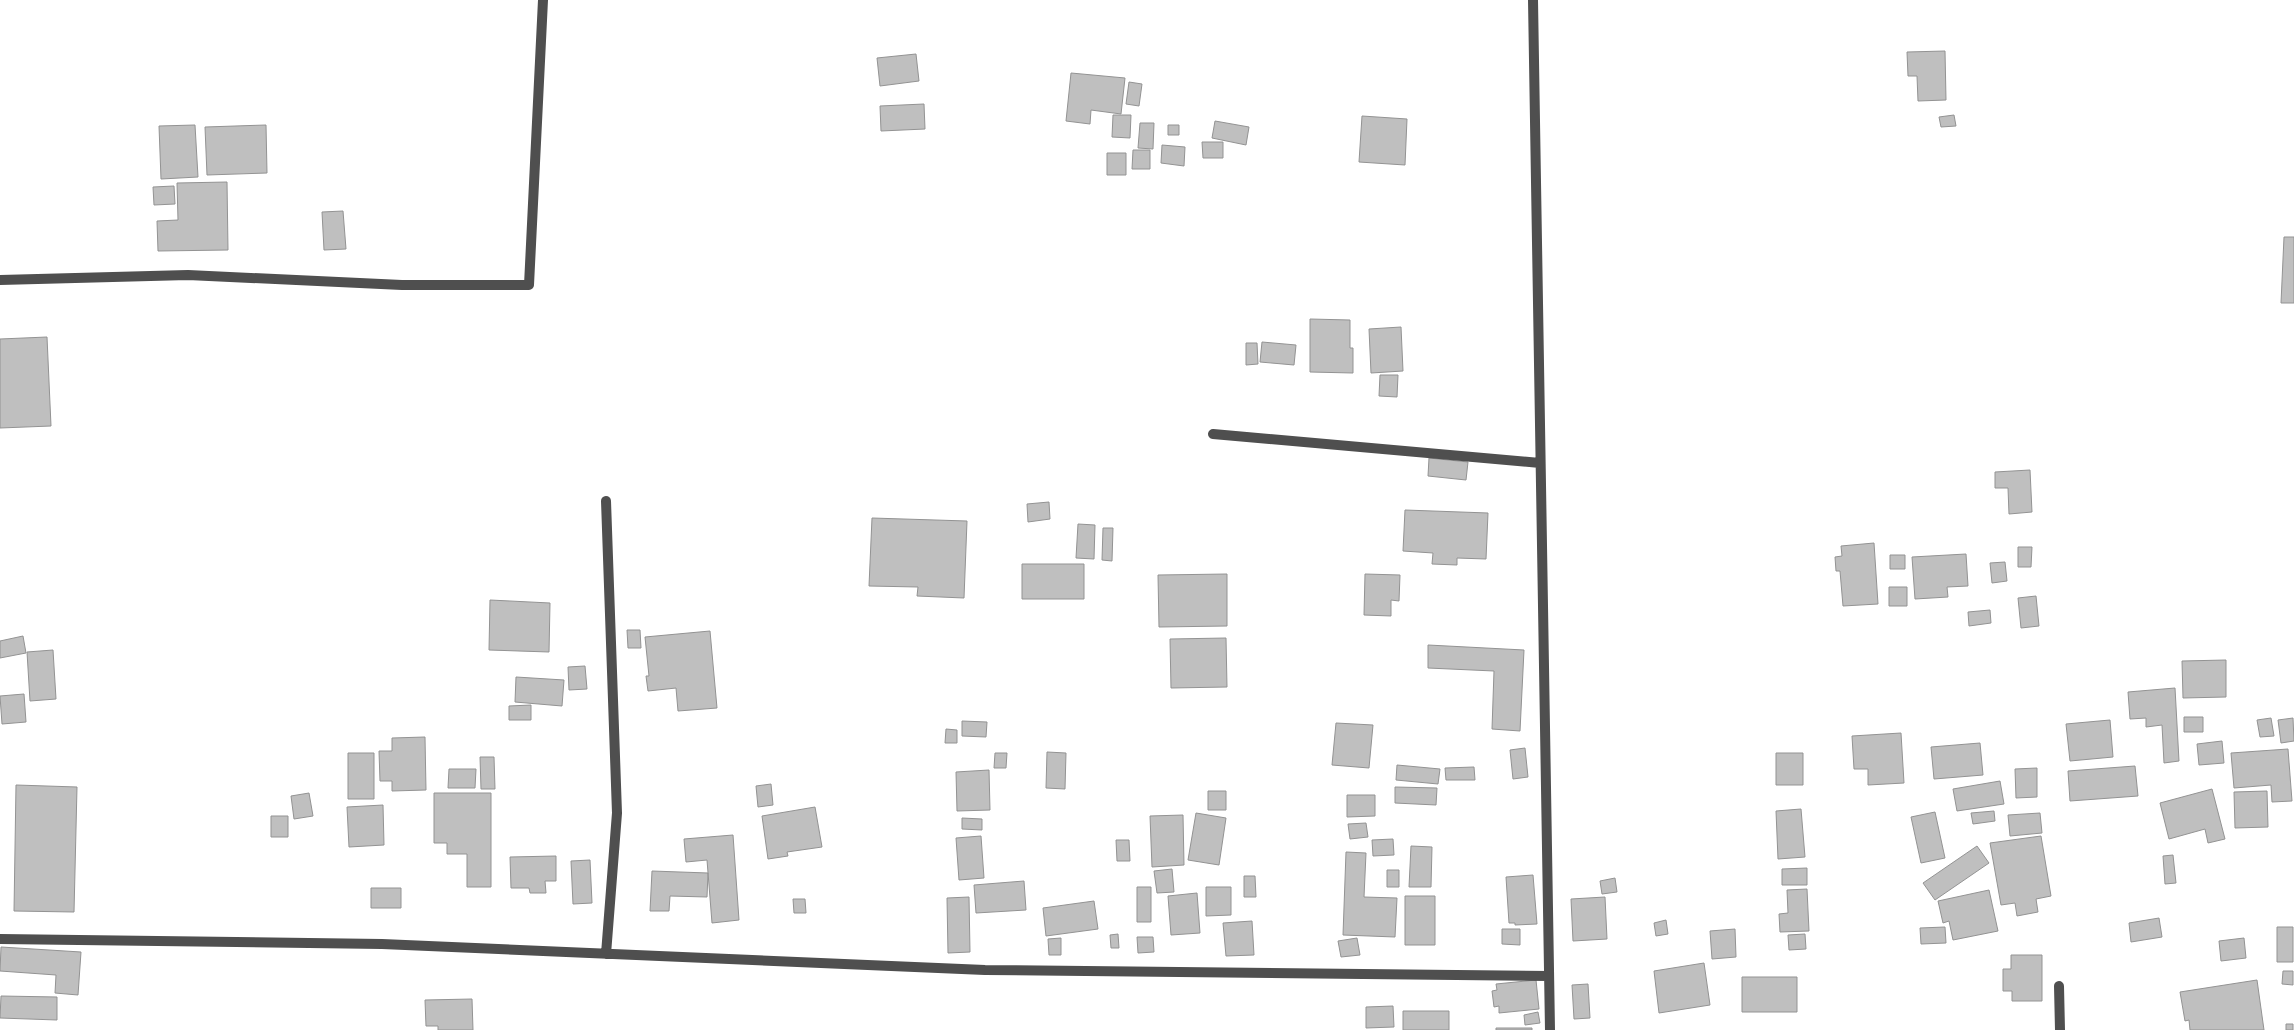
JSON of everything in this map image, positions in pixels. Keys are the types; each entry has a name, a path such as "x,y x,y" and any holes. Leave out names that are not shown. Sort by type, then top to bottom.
{"street":[{"path":"0,280 188,275 402,285 530,285 542,0"},
{"path":"1533,0 1550,1030"},
{"path":"1213,434 1540,463"},
{"path":"606,501 617,814 606,954"},
{"path":"0,939 374,944 985,970 1549,976"},
{"path":"2059,986 2060,1030"}],"building":[{"path":"1945,51 1946,100 1918,101 1917,76 1908,76 1907,52"},
{"path":"916,54 919,81 880,86 877,58"},
{"path":"1071,73 1125,78 1121,114 1091,110 1090,124 1066,121"},
{"path":"1129,82 1142,84 1139,106 1126,104"},
{"path":"924,104 925,129 881,131 880,106"},
{"path":"1113,115 1131,115 1130,138 1112,137"},
{"path":"1954,115 1956,126 1941,127 1939,117"},
{"path":"1362,116 1407,119 1405,165 1359,162"},
{"path":"1215,121 1249,127 1246,145 1212,138"},
{"path":"1140,123 1154,123 1153,149 1138,148"},
{"path":"195,125 198,177 161,179 159,126"},
{"path":"266,125 267,173 207,175 205,127"},
{"path":"1168,125 1179,125 1179,135 1168,135"},
{"path":"1202,142 1223,142 1223,158 1203,158"},
{"path":"1162,145 1185,147 1184,166 1161,163"},
{"path":"1133,150 1150,150 1150,169 1132,169"},
{"path":"1107,153 1126,153 1126,175 1107,175"},
{"path":"227,182 228,250 158,251 157,221 178,220 177,183"},
{"path":"174,186 175,204 154,205 153,187"},
{"path":"343,211 346,249 324,250 322,212"},
{"path":"2284,237 2294,237 2294,303 2281,303"},
{"path":"1310,319 1350,320 1350,348 1353,348 1353,373 1310,372"},
{"path":"1401,327 1403,371 1371,373 1369,329"},
{"path":"47,337 51,426 0,428 0,339"},
{"path":"1262,342 1296,345 1294,365 1260,362"},
{"path":"1246,343 1257,343 1258,364 1246,365"},
{"path":"1380,375 1398,375 1397,397 1379,396"},
{"path":"1429,458 1468,462 1466,480 1428,476"},
{"path":"2030,470 2032,512 2009,514 2008,488 1995,488 1995,472"},
{"path":"1049,502 1050,519 1028,522 1027,504"},
{"path":"1405,510 1488,513 1486,559 1457,558 1457,565 1432,564 1433,553 1403,551"},
{"path":"872,518 967,521 964,598 917,596 918,587 869,586"},
{"path":"1078,524 1095,525 1094,559 1076,558"},
{"path":"1103,528 1113,528 1112,561 1102,560"},
{"path":"1874,543 1878,604 1843,606 1840,571 1836,571 1835,557 1842,556 1841,546"},
{"path":"2018,547 2032,547 2031,567 2018,567"},
{"path":"1966,554 1968,586 1947,587 1948,597 1915,599 1912,557"},
{"path":"1890,555 1905,555 1905,569 1890,569"},
{"path":"2005,562 2007,581 1992,583 1990,563"},
{"path":"1022,564 1084,564 1084,599 1022,599"},
{"path":"1227,574 1227,626 1159,627 1158,575"},
{"path":"1365,574 1400,575 1399,601 1391,600 1391,616 1364,615"},
{"path":"1889,587 1907,587 1907,606 1889,606"},
{"path":"2036,596 2039,626 2021,628 2018,598"},
{"path":"490,600 550,603 549,652 489,650"},
{"path":"1990,610 1991,623 1969,626 1968,612"},
{"path":"627,630 640,630 641,648 628,648"},
{"path":"710,631 717,708 678,711 676,688 648,691 646,676 649,676 645,637"},
{"path":"23,636 26,653 0,658 0,641"},
{"path":"1226,638 1227,687 1171,688 1170,639"},
{"path":"1428,645 1524,650 1520,731 1492,729 1494,671 1428,668"},
{"path":"53,650 56,699 30,701 27,652"},
{"path":"2226,660 2226,697 2183,698 2182,661"},
{"path":"585,666 587,689 569,690 568,667"},
{"path":"516,677 564,680 562,706 515,702"},
{"path":"2175,688 2179,761 2164,763 2162,725 2146,727 2146,718 2130,719 2128,692"},
{"path":"24,694 26,722 2,724 0,696"},
{"path":"531,705 531,720 509,720 509,706"},
{"path":"2184,717 2203,717 2203,732 2184,732"},
{"path":"2271,718 2274,736 2260,737 2257,720"},
{"path":"2293,718 2294,741 2281,743 2278,720"},
{"path":"2110,720 2113,757 2070,761 2066,724"},
{"path":"962,721 987,722 986,737 962,736"},
{"path":"1336,723 1373,725 1369,768 1332,765"},
{"path":"946,729 957,730 957,743 945,743"},
{"path":"1901,733 1904,783 1868,785 1868,769 1854,769 1852,736"},
{"path":"425,737 426,790 392,791 392,781 380,781 379,751 392,751 392,738"},
{"path":"2222,741 2224,763 2199,765 2197,744"},
{"path":"1980,743 1983,775 1934,779 1931,747"},
{"path":"1525,748 1528,777 1513,779 1510,750"},
{"path":"2288,749 2292,801 2272,802 2271,785 2234,788 2231,753"},
{"path":"1047,752 1066,753 1065,789 1046,788"},
{"path":"348,753 374,753 374,799 348,799"},
{"path":"995,753 1007,753 1006,768 994,768"},
{"path":"1776,753 1803,753 1803,785 1776,785"},
{"path":"480,757 494,757 495,789 481,789"},
{"path":"1397,765 1440,769 1438,784 1396,780"},
{"path":"2135,766 2138,796 2070,801 2068,771"},
{"path":"1474,767 1475,780 1446,780 1445,768"},
{"path":"2037,768 2037,797 2016,798 2015,769"},
{"path":"449,769 476,769 475,788 448,788"},
{"path":"989,770 990,810 957,811 956,772"},
{"path":"2000,781 2004,804 1957,811 1953,789"},
{"path":"771,784 773,805 758,807 756,786"},
{"path":"16,785 77,787 74,912 14,911"},
{"path":"1395,787 1437,788 1436,805 1395,803"},
{"path":"2212,789 2225,839 2208,843 2205,829 2169,839 2160,803"},
{"path":"1208,791 1226,791 1226,810 1208,810"},
{"path":"2267,791 2268,827 2235,828 2234,792"},
{"path":"309,793 313,816 294,819 291,796"},
{"path":"434,793 491,793 491,887 467,887 467,854 447,854 447,843 434,843"},
{"path":"1347,795 1375,795 1375,816 1347,817"},
{"path":"383,805 384,845 349,847 347,807"},
{"path":"815,807 822,847 787,852 788,856 768,859 762,816"},
{"path":"1801,809 1805,857 1778,859 1776,811"},
{"path":"1994,811 1995,821 1973,824 1971,813"},
{"path":"1935,812 1945,858 1921,863 1911,817"},
{"path":"1196,813 1226,818 1219,865 1188,860"},
{"path":"2040,813 2042,833 2010,836 2008,815"},
{"path":"1183,815 1184,865 1152,867 1150,816"},
{"path":"271,816 288,816 288,837 271,837"},
{"path":"962,818 982,819 982,830 962,829"},
{"path":"1366,823 1368,837 1350,839 1348,824"},
{"path":"733,835 739,920 712,923 707,860 686,862 684,839"},
{"path":"981,836 984,878 959,880 956,838"},
{"path":"2041,836 2051,896 2036,899 2038,912 2017,916 2015,903 2001,905 1990,843"},
{"path":"1393,839 1394,855 1373,856 1372,840"},
{"path":"1116,840 1129,840 1130,861 1117,861"},
{"path":"1411,846 1432,847 1431,887 1409,887"},
{"path":"1977,846 1989,863 1935,900 1923,883"},
{"path":"1346,852 1366,853 1364,897 1397,898 1395,937 1343,935"},
{"path":"2173,855 2176,883 2165,884 2163,856"},
{"path":"556,856 556,881 545,881 546,893 530,893 529,888 511,888 510,857"},
{"path":"590,860 592,903 573,904 571,861"},
{"path":"1807,868 1807,885 1782,885 1782,869"},
{"path":"1172,869 1174,892 1157,893 1154,871"},
{"path":"1387,870 1399,870 1399,887 1387,887"},
{"path":"652,871 708,873 707,897 670,896 669,911 650,911"},
{"path":"1533,875 1537,924 1515,925 1515,923 1509,923 1506,877"},
{"path":"1244,876 1255,876 1256,897 1244,897"},
{"path":"1615,878 1617,892 1602,894 1600,881"},
{"path":"1024,881 1026,910 976,913 974,885"},
{"path":"1137,887 1151,887 1151,922 1137,922"},
{"path":"1206,887 1231,887 1231,915 1206,916"},
{"path":"371,888 401,888 401,908 371,908"},
{"path":"1807,889 1809,931 1780,932 1779,914 1788,913 1787,890"},
{"path":"1989,890 1998,931 1953,940 1949,921 1943,923 1938,901"},
{"path":"1197,893 1200,933 1171,935 1168,896"},
{"path":"1405,896 1435,896 1435,945 1405,945"},
{"path":"969,897 970,952 948,953 947,898"},
{"path":"1605,897 1607,939 1573,941 1571,899"},
{"path":"793,899 805,899 806,913 794,913"},
{"path":"1094,901 1098,929 1046,936 1043,908"},
{"path":"2159,918 2162,937 2131,942 2129,923"},
{"path":"1666,920 1668,934 1656,936 1654,923"},
{"path":"1252,921 1254,955 1226,956 1223,923"},
{"path":"1945,927 1946,943 1921,944 1920,928"},
{"path":"2277,927 2293,927 2293,962 2277,962"},
{"path":"1502,929 1520,929 1520,945 1502,944"},
{"path":"1735,929 1736,957 1712,959 1710,931"},
{"path":"1118,934 1119,948 1111,948 1110,935"},
{"path":"1805,934 1806,949 1789,950 1788,935"},
{"path":"1137,937 1153,937 1154,952 1138,953"},
{"path":"1061,938 1061,955 1049,955 1048,939"},
{"path":"1357,938 1360,955 1341,957 1338,941"},
{"path":"2244,938 2246,958 2221,961 2219,941"},
{"path":"1,947 81,952 78,995 55,993 56,975 0,971"},
{"path":"2011,955 2042,955 2042,1001 2012,1001 2012,991 2003,991 2003,969 2011,969"},
{"path":"1704,963 1710,1005 1659,1013 1654,971"},
{"path":"2283,971 2293,971 2293,985 2282,984"},
{"path":"1742,977 1797,977 1797,1012 1742,1012"},
{"path":"1536,980 1539,1009 1499,1013 1499,1006 1494,1007 1492,991 1497,990 1496,984"},
{"path":"2257,980 2264,1030 2190,1030 2189,1020 2185,1021 2180,992"},
{"path":"1588,984 1590,1018 1574,1019 1572,985"},
{"path":"1,996 57,997 57,1020 0,1018"},
{"path":"472,999 473,1030 438,1030 438,1026 426,1026 425,1000"},
{"path":"1393,1006 1394,1027 1366,1028 1366,1007"},
{"path":"1403,1011 1449,1011 1449,1030 1403,1030"},
{"path":"1538,1012 1540,1023 1525,1025 1524,1015"},
{"path":"2286,1024 2293,1024 2293,1030 2286,1030"},
{"path":"1496,1028 1532,1028 1532,1030 1496,1030"}]}
